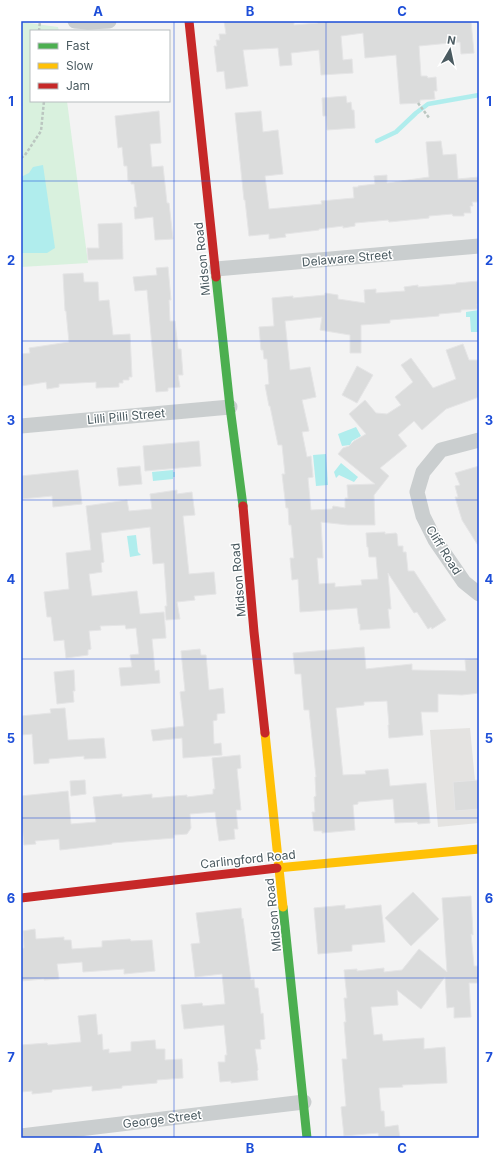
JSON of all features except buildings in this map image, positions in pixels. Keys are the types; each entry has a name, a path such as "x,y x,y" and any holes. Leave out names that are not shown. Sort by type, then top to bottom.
{"street":[{"path":"75,21 109,21"},
{"name":"Midson Road","path":"189,21 230,407 243,508 254,632 280,868 307,1138"},
{"name":"Delaware Street","path":"216,269 479,246"},
{"name":"Lilli Pilli Street","path":"21,426 230,407"},
{"name":"Cliff Road","path":"479,440 441,450 423,472 417,492 423,516 435,540 464,582 479,594"},
{"name":"Carlingford Road","path":"21,898 280,868 479,849"},
{"name":"George Street","path":"21,1136 304,1102"}],"path":[{"path":"21,158 25,155 41,131 44,102"},
{"path":"418,103 429,118"}],"shaded area":[{"path":"470,728 479,823 438,827 430,730"}],"green space":[{"path":"21,22 58,27 59,30 30,30 30,102 67,102 88,263 21,267"}],"water":[{"path":"43,165 55,248 47,253 21,253 21,177 29,173 33,167"},
{"path":"479,310 479,332 471,332 470,317 466,317 466,312"},
{"path":"356,427 361,436 352,441 350,445 342,446 338,434"},
{"path":"326,454 328,485 316,486 313,455"},
{"path":"341,463 358,477 354,482 339,475 336,478 334,472"},
{"path":"173,470 173,472 175,472 175,477 173,477 173,479 153,481 152,472"},
{"path":"136,535 138,552 141,555 130,557 127,536"}],"waterway":[{"path":"377,141 396,132 428,104 479,95"}],"traffic: fast":[{"path":"216,277 230,407 243,506"},
{"path":"283,907 307,1138"}],"traffic: slow":[{"path":"265,733 283,907"},
{"path":"277,868 479,849"}],"traffic: jam":[{"path":"189,21 216,277"},
{"path":"243,506 254,632 265,733"},
{"path":"21,898 277,868"}]}
